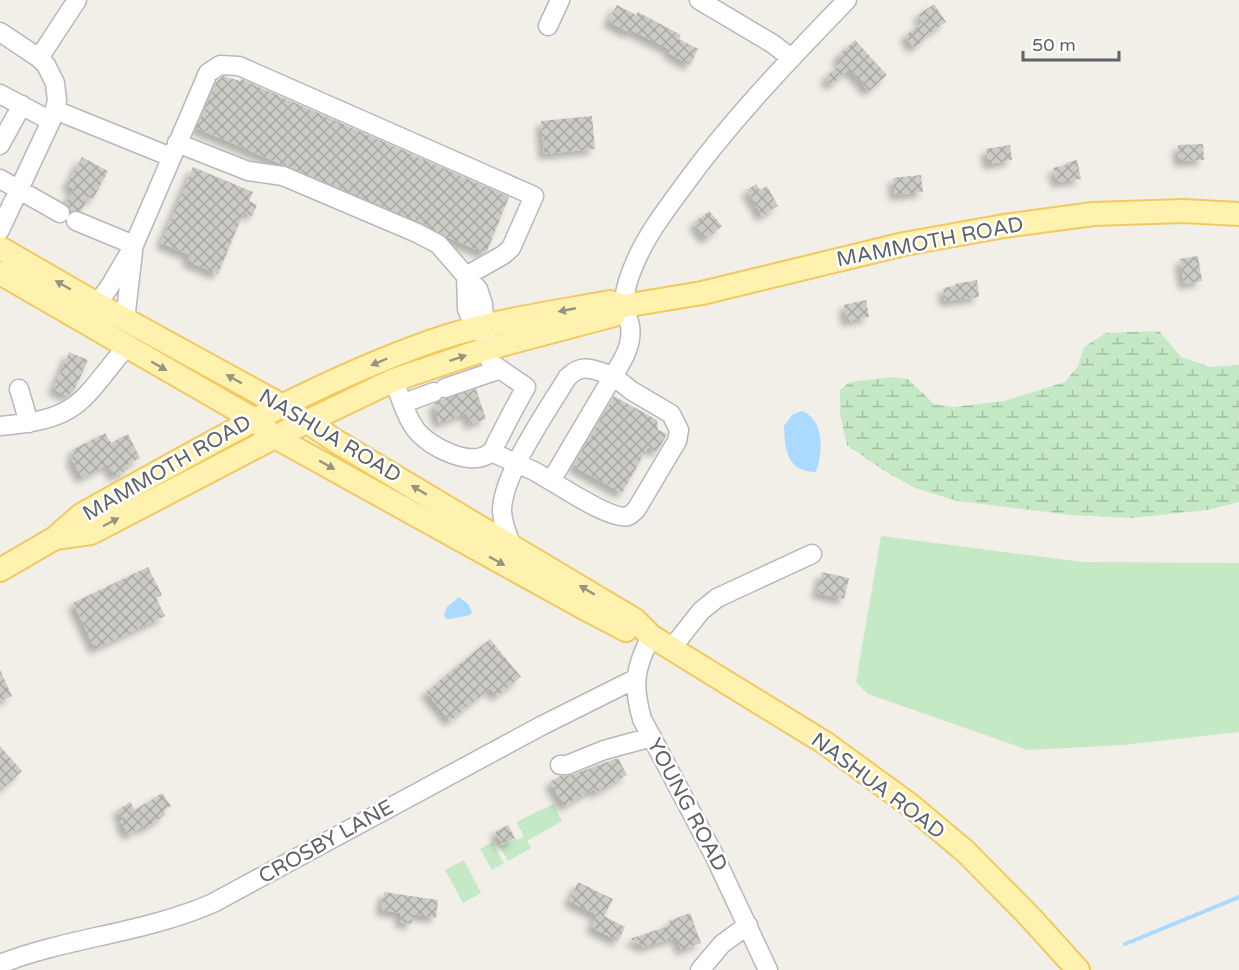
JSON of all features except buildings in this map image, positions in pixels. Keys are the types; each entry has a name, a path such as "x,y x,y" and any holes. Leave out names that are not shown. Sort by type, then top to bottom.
{"main road":[{"name":"MAMMOTH ROAD","path":"56,538 91,533 275,436 484,338 610,302 624,306 702,293 904,244 1004,226 1093,214 1183,211 1239,214"},
{"name":"NASHUA ROAD","path":"0,248 96,304 281,405 348,448 635,620 651,636 671,649 825,743 910,805 966,852 1037,924 1078,970"},
{"name":"NASHUA ROAD","path":"0,273 253,419 275,436 582,607 628,630 651,636"},
{"name":"MAMMOTH ROAD","path":"0,570 56,538 81,515 281,405 434,341 484,338"}],"street":[{"path":"39,58 78,0"},
{"path":"548,26 560,0"},
{"path":"699,0 773,44 791,58"},
{"path":"551,481 623,361 630,337 630,327 624,306 627,284 654,226 753,99 847,0"},
{"path":"0,32 46,65 55,83 57,101 53,116 0,230"},
{"path":"96,304 110,286 134,245 208,74 220,65 229,64 239,66 534,195 511,248 466,276"},
{"path":"0,94 53,116 248,171 272,174 292,180 438,244 466,276 467,309 484,338 491,363 498,370 526,387 491,452 467,460 430,442 417,432 394,380"},
{"path":"0,145 22,105"},
{"path":"0,179 68,217 134,245"},
{"path":"125,320 134,245"},
{"path":"0,426 29,423 69,411 93,390 126,347"},
{"path":"491,452 516,464 551,481 603,510 620,516 628,516 636,510 677,441 679,430 671,414 632,392 613,376 590,369 574,370 516,464 506,486 502,512 503,523 511,544"},
{"path":"404,404 498,370"},
{"path":"19,389 29,423"},
{"path":"671,649 700,610 717,598 812,554"},
{"name":"YOUNG ROAD","path":"651,636 635,679 636,698 642,719 714,855 768,970"},
{"name":"CROSBY LANE","path":"0,964 38,950 171,920 213,903 418,791 611,689 635,679"},
{"path":"560,765 567,765 604,750 652,737"},
{"path":"700,970 722,944 748,925"}],"green space":[{"path":"1159,331 1181,357 1210,367 1239,365 1239,502 1207,510 1132,518 1071,515 957,501 915,488 883,470 847,445 840,413 840,390 850,382 891,377 908,379 934,404 953,407 1004,401 1065,382 1078,366 1084,347 1106,333"},
{"path":"881,536 1083,562 1239,563 1239,732 1123,745 1028,750 868,694 856,682"},
{"path":"553,804 562,821 527,841 531,848 508,861 500,847 524,836 516,822"},
{"path":"492,842 504,863 492,870 480,849"},
{"path":"464,860 481,893 463,903 445,870"}],"water":[{"path":"802,411 815,422 820,437 820,455 816,472 806,471 793,464 785,443 784,426 792,415"},
{"path":"459,597 468,604 472,612 470,615 445,618 447,607"}],"waterway":[{"path":"1125,944 1239,897"}]}
